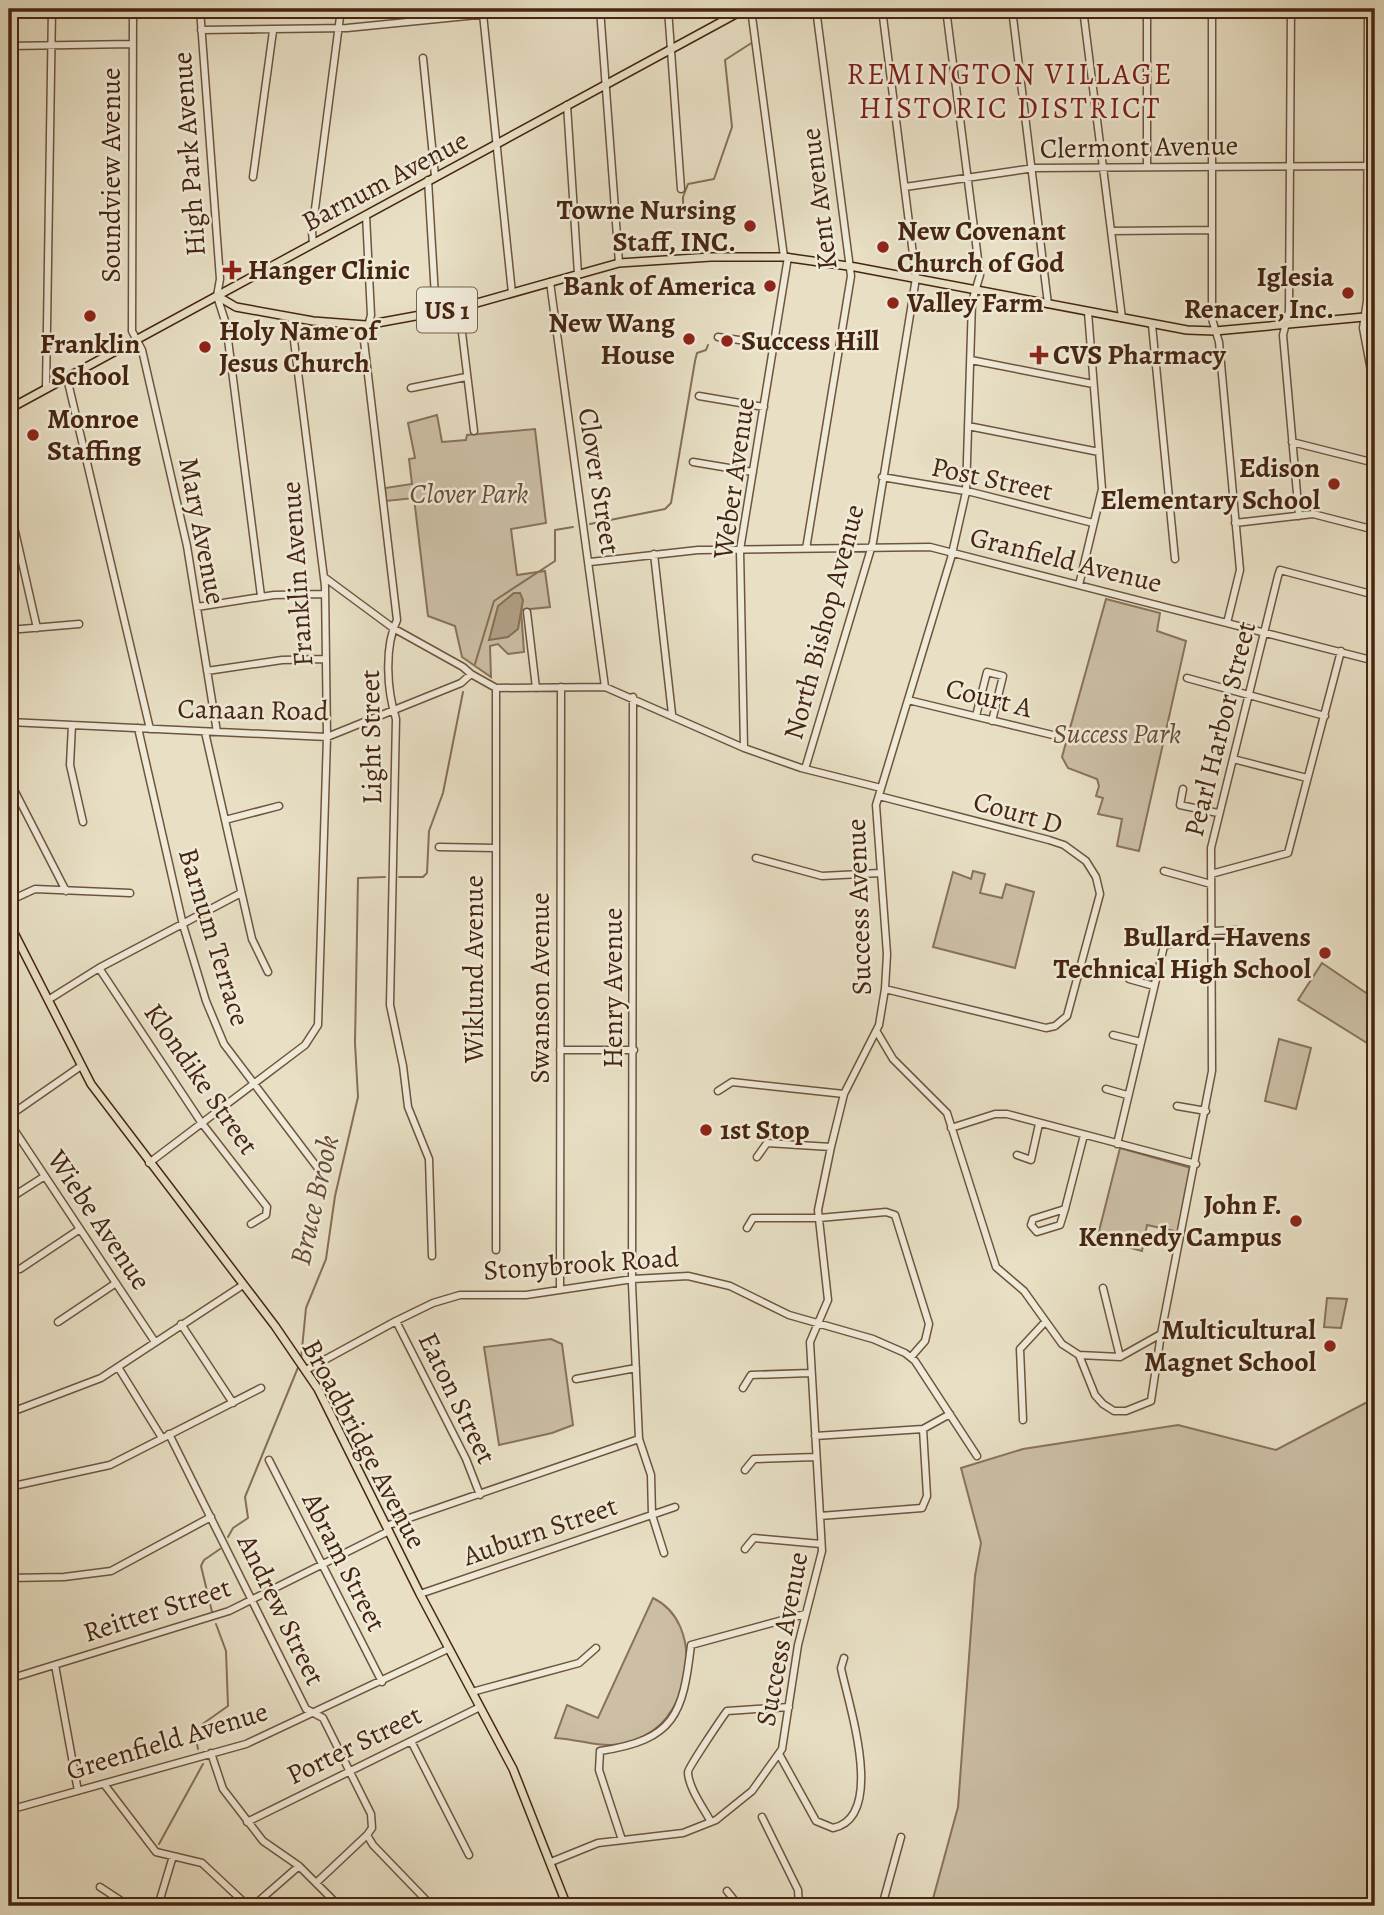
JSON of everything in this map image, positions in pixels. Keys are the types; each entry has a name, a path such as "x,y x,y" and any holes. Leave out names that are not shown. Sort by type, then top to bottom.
{"main road":[{"name":"Barnum Avenue","path":"9,409 745,9"},
{"name":"US 1","path":"217,296 234,306 292,317 366,325 459,308 619,263 700,257 786,257 916,278 1152,324 1215,331 1375,316"},
{"name":"Broadbridge Avenue","path":"9,923 81,1066 149,1163 304,1367 523,1790 567,1906"}],"street":[{"path":"46,389 52,9"},
{"name":"Soundview Avenue","path":"133,9 132,331 137,340"},
{"name":"High Park Avenue","path":"200,9 220,279 217,296 225,314 261,596"},
{"path":"313,243 319,163 341,9"},
{"path":"201,30 338,28 538,9"},
{"path":"600,9 619,263"},
{"path":"668,9 681,189"},
{"name":"Weber Avenue","path":"744,748 740,550 775,345 786,257 751,9"},
{"name":"Kent Avenue","path":"806,550 851,276 816,9"},
{"name":"North Bishop Avenue","path":"805,769 871,548 916,278 882,9"},
{"name":"Success Avenue","path":"551,1862 598,1843 684,1833 711,1822 752,1791 779,1754 786,1736 805,1614 821,1544 810,1373 810,1342 826,1307 829,1288 819,1218 831,1147 844,1094 877,1032 885,989 887,954 876,820 879,796 952,552 966,492 972,301 980,275 946,9"},
{"path":"1012,9 1034,168 1048,304"},
{"path":"1083,9 1122,318"},
{"path":"1147,9 1147,165"},
{"path":"1212,9 1212,319 1240,570 1227,623"},
{"path":"1291,9 1289,311 1283,335 1299,516"},
{"path":"1368,9 1365,166 1367,301 1363,330 1375,392"},
{"path":"483,14 512,293"},
{"path":"253,177 273,31"},
{"path":"9,46 133,44"},
{"path":"423,58 432,178 436,313"},
{"path":"567,105 578,274"},
{"name":"Clermont Avenue","path":"905,187 968,180 1034,168 1147,165 1375,166"},
{"name":"Light Street","path":"366,215 371,315 366,325 364,341 397,620 390,635 390,703 396,719 390,1005 403,1066 408,1107 429,1159 432,1256"},
{"path":"1111,230 1212,230"},
{"name":"Clover Street","path":"550,282 580,519 590,562 605,687"},
{"path":"459,308 474,431"},
{"path":"1079,585 1102,489 1088,312"},
{"name":"Franklin Avenue","path":"254,1083 312,1037 318,1025 320,1005 327,737 325,594 292,317"},
{"path":"1152,324 1175,559"},
{"path":"718,337 775,345"},
{"name":"Mary Avenue","path":"137,340 187,546 217,732"},
{"path":"971,360 1093,384"},
{"path":"411,388 466,377"},
{"path":"67,378 150,729"},
{"path":"699,396 764,407"},
{"path":"968,426 1099,452"},
{"path":"1292,442 1375,463"},
{"path":"693,462 753,472"},
{"name":"Post Street","path":"882,477 966,492 1093,523"},
{"path":"9,505 37,628"},
{"path":"1235,523 1313,514 1375,530"},
{"name":"Granfield Avenue","path":"590,562 698,550 930,547 1375,661"},
{"path":"654,554 672,714"},
{"name":"Pearl Harbor Street","path":"877,1032 892,1059 944,1108 996,1267 1024,1291 1062,1344 1079,1356 1095,1395 1103,1404 1114,1411 1142,1407 1151,1401 1161,1334 1206,1111 1214,1025 1212,848 1218,813 1280,570 1375,595"},
{"path":"324,576 393,628 496,688 605,687 672,714 744,748 805,769 881,788"},
{"path":"197,607 261,596 325,594"},
{"path":"527,612 536,688"},
{"path":"9,630 79,624"},
{"path":"1211,874 1288,853 1340,651"},
{"path":"207,671 282,660 326,659"},
{"path":"976,716 987,672 1003,676 992,720"},
{"name":"Canaan Road","path":"9,722 327,737 461,683 471,674"},
{"path":"1187,678 1325,716"},
{"name":"Swanson Avenue","path":"561,687 561,1290"},
{"name":"Wiklund Avenue","path":"496,688 496,1251"},
{"name":"Henry Avenue","path":"633,697 633,1279 636,1368 639,1439 651,1475 652,1515 664,1553"},
{"name":"Court A","path":"908,700 1061,737"},
{"path":"72,725 70,765 83,822"},
{"name":"Barnum Terrace","path":"138,729 183,925 215,1027 320,1171"},
{"path":"205,732 253,939 268,972"},
{"path":"1233,760 1307,778"},
{"path":"9,780 66,891"},
{"path":"1183,789 1180,805 1218,813"},
{"name":"Court D","path":"879,796 1064,845 1091,867 1100,894 1067,1016 1055,1026 1046,1028 885,989"},
{"path":"225,820 279,806"},
{"path":"439,847 495,848"},
{"path":"756,858 822,876 880,873"},
{"path":"1164,871 1211,884"},
{"path":"9,901 30,890 130,893"},
{"path":"48,1000 99,968 241,893"},
{"path":"1164,946 1212,931 1236,930"},
{"path":"1117,1144 1164,946 1161,939 1141,935"},
{"path":"9,949 19,944"},
{"name":"Klondike Street","path":"99,968 201,1122 268,1212 251,1224"},
{"path":"1129,979 1154,986"},
{"path":"1113,1035 1141,1042"},
{"path":"560,1050 634,1049"},
{"path":"9,1116 81,1066"},
{"path":"718,1091 732,1082 844,1094"},
{"path":"149,1163 254,1083"},
{"path":"1106,1089 1127,1095"},
{"path":"1177,1106 1206,1111"},
{"path":"951,1128 996,1114 1196,1164"},
{"name":"Wiebe Avenue","path":"9,1122 155,1342"},
{"path":"1017,1155 1031,1160 1039,1124"},
{"path":"1065,1209 1032,1219 1033,1228 1037,1232 1044,1232 1060,1225 1065,1209 1084,1135"},
{"path":"757,1157 767,1143 831,1147"},
{"path":"9,1199 45,1177"},
{"path":"747,1228 753,1218 819,1218 886,1212 897,1217 929,1324 925,1341 911,1357 977,1456"},
{"path":"20,1269 80,1230"},
{"name":"Stonybrook Road","path":"304,1367 433,1303 469,1294 526,1294 633,1279 688,1276 718,1282 789,1315 873,1339 911,1357"},
{"path":"58,1322 116,1283"},
{"path":"9,1412 87,1385 243,1285"},
{"path":"1103,1288 1120,1357"},
{"name":"Eaton Street","path":"396,1321 466,1460 480,1495"},
{"path":"1023,1420 1020,1349 1045,1322"},
{"path":"181,1324 233,1403"},
{"path":"1079,1356 1120,1357 1161,1334"},
{"name":"Andrew Street","path":"118,1367 165,1436 211,1517 306,1709 323,1718 371,1814 372,1828 367,1835"},
{"path":"576,1379 636,1368"},
{"path":"743,1388 751,1375 810,1373"},
{"path":"9,1487 110,1465 261,1388"},
{"path":"9,1394 16,1410"},
{"path":"815,1436 923,1429 950,1414"},
{"path":"820,1516 922,1508 927,1496 923,1429"},
{"name":"Reitter Street","path":"9,1679 208,1619 252,1600 388,1529 639,1439"},
{"path":"745,1470 754,1460 816,1457"},
{"name":"Abram Street","path":"269,1460 382,1682"},
{"name":"Auburn Street","path":"420,1594 675,1507"},
{"path":"9,1578 64,1577 111,1571 211,1517"},
{"path":"745,1549 754,1538 821,1544"},
{"path":"622,1840 599,1770 600,1751 642,1742 672,1719 683,1702 691,1645 805,1614"},
{"path":"472,1692 581,1663 596,1648"},
{"name":"Greenfield Avenue","path":"9,1810 246,1744 448,1649"},
{"path":"779,1754 816,1821 833,1828 849,1820 856,1807 862,1771 841,1668 844,1658"},
{"path":"55,1665 78,1791"},
{"name":"Porter Street","path":"247,1822 480,1707"},
{"path":"711,1822 689,1776 691,1763 712,1737 727,1711 789,1707"},
{"path":"411,1741 469,1855"},
{"path":"211,1754 217,1779 247,1822 272,1850 299,1866 339,1906"},
{"path":"104,1784 149,1845 160,1854 202,1863 250,1906 299,1866"},
{"path":"762,1817 798,1890 799,1906"},
{"path":"316,1883 367,1835 373,1845 426,1900"},
{"path":"882,1906 901,1837"},
{"path":"159,1906 173,1856"},
{"path":"100,1887 129,1906"},
{"path":"727,1891 739,1906"}],"green space":[{"name":"Clover Park","path":"437,415 442,442 466,440 467,435 535,429 546,523 511,529 517,575 545,571 550,607 521,610 524,652 508,654 498,644 490,646 491,677 462,657 455,626 428,616 414,498 386,501 385,488 412,484 409,459 415,458 408,423"},
{"name":"Success Park","path":"1106,599 1160,613 1157,631 1186,641 1139,851 1117,846 1122,819 1098,814 1103,798 1096,796 1099,786 1097,779 1068,768 1062,757"},
{"path":"973,871 985,874 980,893 1002,898 1006,884 1034,892 1015,968 933,947 953,872 971,879"},
{"path":"1322,963 1375,999 1375,1048 1298,1000"},
{"path":"1279,1039 1311,1048 1296,1109 1265,1101"},
{"path":"1120,1148 1191,1168 1179,1232 1147,1225 1142,1251 1097,1239"},
{"path":"1327,1298 1347,1299 1341,1328 1324,1327"},
{"path":"551,1339 562,1344 573,1425 552,1433 499,1445 484,1347"},
{"path":"1375,1398 1375,1906 931,1906 958,1807 975,1576 981,1543 961,1468 1023,1449 1178,1425 1276,1450"},
{"path":"653,1598 670,1610 680,1627 686,1647 682,1689 673,1708 660,1724 644,1736 620,1744 555,1738 567,1705 598,1718"}],"shaded area":[{"path":"514,593 520,593 523,600 518,629 508,637 489,640 498,606"}],"waterway":[{"name":"Bruce Brook","path":"683,209 683,197 688,184 714,179 732,127 725,60 753,42"},
{"name":"Bruce Brook","path":"590,524 665,509 671,503 695,361 697,353 706,350 708,345"},
{"name":"Bruce Brook","path":"475,664 494,601 555,561 555,530 573,527"},
{"name":"Bruce Brook","path":"399,877 423,877 427,873 429,831 443,793 463,692"},
{"name":"Bruce Brook","path":"301,1359 306,1308 326,1259 335,1196 358,1097 355,1043 358,878 385,877"},
{"name":"Bruce Brook","path":"228,1537 233,1528 248,1518 245,1497 299,1365"},
{"name":"Bruce Brook","path":"212,1612 201,1566 204,1560 220,1549"},
{"name":"Bruce Brook","path":"198,1749 194,1730 228,1706 226,1651 216,1624"},
{"name":"Bruce Brook","path":"159,1844 203,1764"}],"place":[{"name":"Towne Nursing Staff, INC.","path":"750,226"},
{"name":"New Covenant Church of God","path":"883,247"},
{"name":"Hanger Clinic","path":"232,270"},
{"name":"Bank of America","path":"770,286"},
{"name":"Iglesia Renacer, Inc.","path":"1348,293"},
{"name":"Valley Farm","path":"893,303"},
{"name":"Franklin School","path":"90,316"},
{"name":"New Wang House","path":"689,339"},
{"name":"Success Hill","path":"727,341"},
{"name":"Holy Name of Jesus Church","path":"205,347"},
{"name":"CVS Pharmacy","path":"1039,355"},
{"name":"Monroe Staffing","path":"33,435"},
{"name":"Edison Elementary School","path":"1334,484"},
{"name":"Bullard–Havens Technical High School","path":"1325,953"},
{"name":"1st Stop","path":"706,1130"},
{"name":"John F. Kennedy Campus","path":"1296,1221"},
{"name":"Multicultural Magnet School","path":"1330,1346"}],"district":[{"name":"REMINGTON VILLAGE HISTORIC DISTRICT","path":"1010,91"}]}
